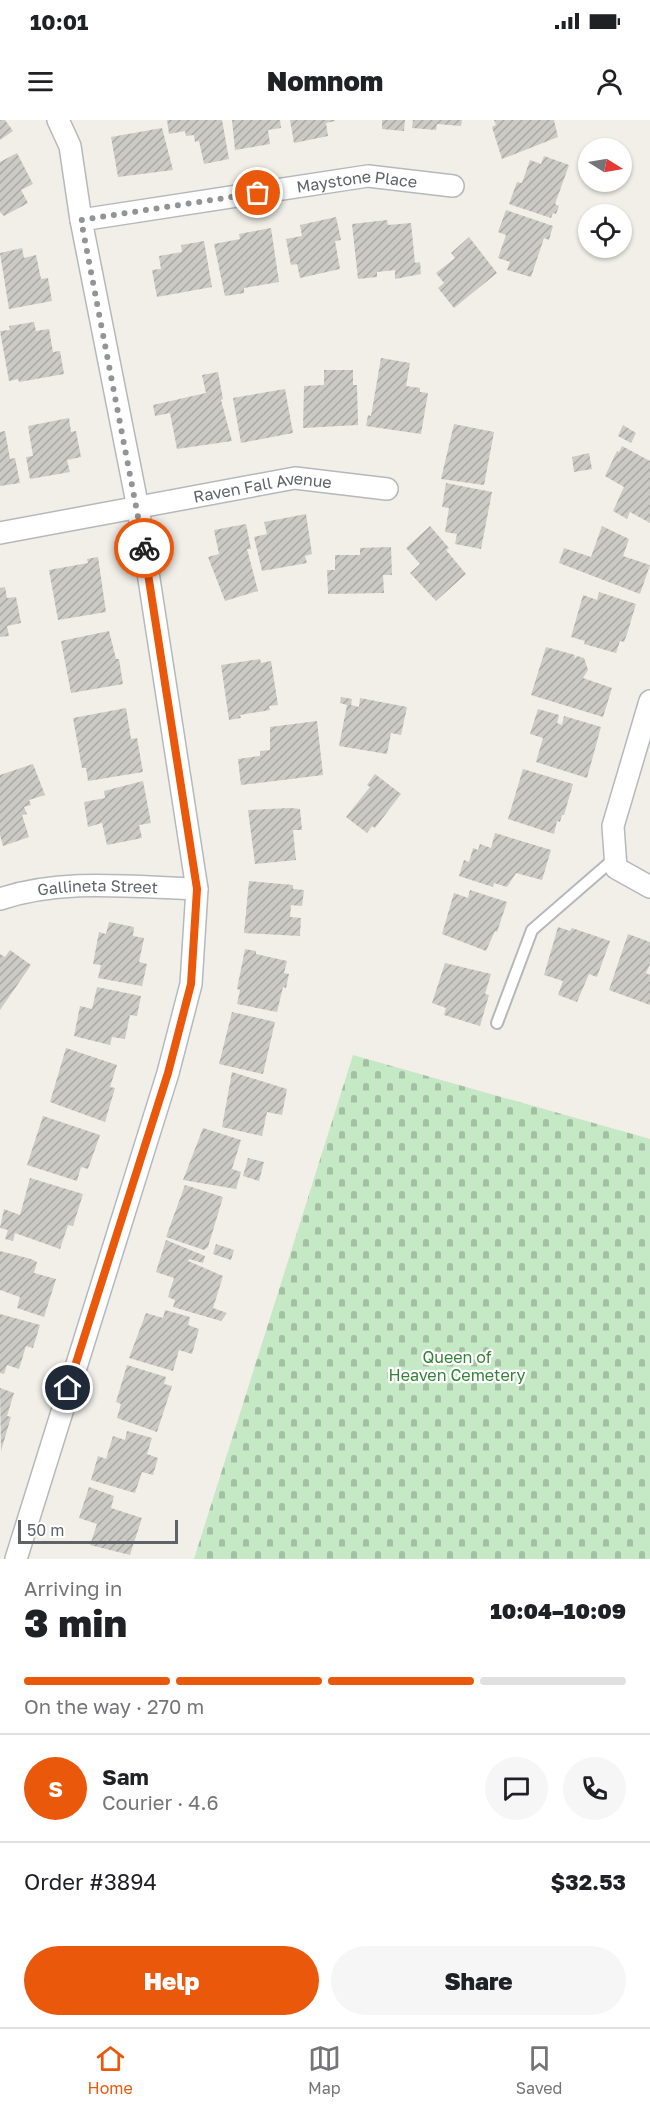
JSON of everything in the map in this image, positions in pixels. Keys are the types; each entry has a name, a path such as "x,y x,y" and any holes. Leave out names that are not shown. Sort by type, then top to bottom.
{"street":[{"path":"16,1559 168,1073 191,984 197,889 138,508 81,220 70,146 58,120"},
{"name":"Maystone Place","path":"81,220 368,176 453,186"},
{"name":"Raven Fall Avenue","path":"0,533 296,478 387,489"},
{"path":"650,701 613,826 615,862 650,887"},
{"name":"Gallineta Street","path":"0,899 25,891 63,885 197,889"}],"lane":[{"path":"497,1023 532,930 615,862"}],"green space":[{"name":"Queen of Heaven Cemetery","path":"353,1055 650,1139 650,1559 194,1559"}],"building":[{"path":"0,120 5,120 13,131 0,140"},
{"path":"167,120 222,120 229,159 204,164 199,141 195,142 194,135 186,136 185,131 169,134"},
{"path":"232,120 280,120 281,128 268,130 270,144 235,150"},
{"path":"290,120 335,121 326,123 328,136 294,143"},
{"path":"382,120 405,120 404,131 382,129"},
{"path":"413,120 462,120 461,126 437,124 436,130 412,128"},
{"path":"494,120 554,120 558,137 502,159 492,127 496,125"},
{"path":"162,128 173,170 118,177 111,137"},
{"path":"17,153 33,184 21,190 28,203 4,216 0,212 0,162"},
{"path":"544,156 569,165 555,204 559,206 556,214 553,213 551,218 509,204 517,182 522,183 530,160 541,164"},
{"path":"506,210 553,226 549,240 544,238 531,277 507,270 510,262 498,258 506,235 498,232"},
{"path":"336,217 341,240 335,241 340,269 300,278 297,264 291,265 286,239 302,236 300,225"},
{"path":"387,220 388,225 411,223 415,263 420,262 421,274 395,279 395,270 377,272 377,277 358,279 352,224"},
{"path":"271,228 279,282 244,288 244,293 225,296 214,244 240,239 239,234"},
{"path":"469,237 497,273 454,308 438,288 444,283 436,273 455,258 451,253"},
{"path":"204,241 212,287 157,297 152,270 161,269 159,256 182,252 181,245"},
{"path":"22,248 24,258 36,255 41,279 48,278 52,301 9,309 0,253"},
{"path":"34,322 36,331 49,329 53,352 60,351 64,374 19,382 18,379 9,381 0,331 10,330 9,326"},
{"path":"381,358 410,363 406,386 420,388 420,392 428,393 421,434 366,426 368,415 371,416"},
{"path":"324,370 353,370 353,385 357,385 358,425 303,428 304,386 324,385"},
{"path":"218,372 223,399 221,400 232,441 177,449 170,413 155,416 153,405 206,393 202,375"},
{"path":"285,389 293,433 241,443 233,398"},
{"path":"69,418 71,432 76,431 81,457 67,460 70,472 30,479 26,457 33,456 28,426"},
{"path":"454,424 494,432 484,485 441,479"},
{"path":"623,425 636,433 631,443 618,436"},
{"path":"5,431 10,459 15,458 20,483 0,486 0,432"},
{"path":"622,446 650,461 650,523 630,512 627,519 613,511 624,487 605,476 617,451 619,452"},
{"path":"589,453 592,469 574,472 572,457"},
{"path":"446,483 492,492 481,549 455,544 457,534 445,532 449,508 442,507"},
{"path":"306,514 312,554 305,556 307,563 262,571 254,537 267,534 264,522"},
{"path":"246,524 251,549 247,549 258,591 225,601 208,557 219,554 214,530"},
{"path":"430,526 449,548 446,550 466,574 436,601 410,573 420,564 406,548"},
{"path":"602,526 629,539 623,556 650,565 640,594 559,563 564,548 591,557"},
{"path":"391,547 392,575 383,575 384,593 328,594 327,570 335,570 335,555 360,555 360,548"},
{"path":"98,557 106,612 58,620 49,570 88,563 87,559"},
{"path":"5,587 7,598 16,597 21,623 7,626 9,636 0,637 0,588"},
{"path":"599,592 636,604 624,642 620,641 616,653 584,644 585,641 571,637 583,595 597,600"},
{"path":"109,631 116,659 119,659 123,684 71,693 61,641"},
{"path":"546,647 575,655 574,659 577,656 584,658 588,670 583,678 612,688 603,717 531,695"},
{"path":"260,659 261,663 271,661 278,705 269,706 270,710 240,715 241,718 229,720 221,665"},
{"path":"341,697 352,699 351,705 359,707 360,698 407,707 401,735 391,733 387,754 339,746 347,705 340,703"},
{"path":"126,708 131,739 137,738 143,772 88,781 86,768 82,768 73,718"},
{"path":"538,709 559,715 557,723 562,725 564,716 601,727 587,778 536,762 543,738 530,734"},
{"path":"317,721 323,775 241,785 238,759 260,756 260,751 270,750 270,727"},
{"path":"33,764 45,795 29,800 31,805 24,807 27,814 22,815 29,837 3,846 0,835 0,775"},
{"path":"523,769 573,784 564,815 560,822 557,821 554,834 508,819"},
{"path":"375,774 401,794 375,828 372,826 367,833 346,817 370,787 367,785"},
{"path":"143,781 151,823 139,825 142,838 107,845 102,823 88,827 84,802 105,798 104,791"},
{"path":"300,809 302,830 293,830 296,860 255,864 248,810"},
{"path":"495,833 551,850 542,880 516,873 507,887 494,883 493,887 459,876 464,860 469,862 473,848 478,850 480,844 491,848"},
{"path":"249,881 293,885 293,889 304,890 302,906 291,905 290,917 301,918 300,936 244,933"},
{"path":"470,890 507,902 497,932 495,931 486,951 442,934 454,893 468,898"},
{"path":"109,922 134,927 133,936 144,938 139,962 147,964 142,986 98,978 101,965 93,964 99,932 106,934"},
{"path":"558,927 570,931 572,928 610,941 597,977 589,974 577,1002 558,995 563,981 544,975"},
{"path":"628,934 650,942 650,964 646,973 650,975 650,1005 609,990"},
{"path":"245,949 287,961 284,973 289,974 286,988 283,987 277,1012 237,1004 240,990 237,989"},
{"path":"10,950 31,965 0,1010 0,954 5,957"},
{"path":"445,963 491,974 485,994 489,995 480,1026 444,1015 446,1008 432,1003"},
{"path":"97,987 141,996 137,1016 130,1015 125,1039 112,1037 110,1045 74,1036 80,1006 92,1009"},
{"path":"232,1012 275,1022 263,1074 219,1064"},
{"path":"66,1048 117,1065 110,1087 115,1088 105,1122 50,1102"},
{"path":"232,1072 287,1089 282,1115 267,1112 262,1136 222,1127"},
{"path":"43,1116 100,1135 88,1169 81,1167 77,1181 27,1165"},
{"path":"203,1128 241,1140 232,1169 241,1172 236,1189 183,1180"},
{"path":"248,1158 264,1162 259,1181 243,1176"},
{"path":"30,1178 83,1194 73,1226 68,1225 60,1249 15,1233 13,1241 5,1239 8,1230 0,1228 4,1209 20,1215"},
{"path":"185,1185 223,1197 208,1247 204,1250 166,1237"},
{"path":"166,1240 205,1256 203,1263 189,1259 188,1261 223,1276 213,1308 227,1313 221,1321 173,1307 175,1300 168,1297 174,1278 156,1272"},
{"path":"216,1244 234,1250 231,1260 213,1254"},
{"path":"0,1251 37,1262 34,1273 56,1279 44,1317 17,1308 20,1297 0,1290"},
{"path":"165,1310 190,1317 188,1325 199,1329 192,1354 179,1350 173,1371 129,1358 146,1313 163,1318"},
{"path":"0,1314 40,1325 33,1348 26,1346 19,1369 7,1365 4,1374 0,1373"},
{"path":"127,1365 166,1377 164,1384 172,1386 157,1432 117,1418 121,1404 116,1402"},
{"path":"0,1388 14,1393 7,1416 11,1417 1,1451"},
{"path":"127,1431 152,1438 147,1454 158,1458 153,1475 142,1472 135,1493 91,1480 98,1456 106,1459 113,1436 125,1440"},
{"path":"89,1487 114,1496 111,1508 142,1518 130,1555 90,1545 97,1524 79,1518"}],"way so far":[{"path":"144,548 81,220 258,193"}],"route":[{"path":"68,1388 168,1073 191,984 197,889 144,548"}]}
